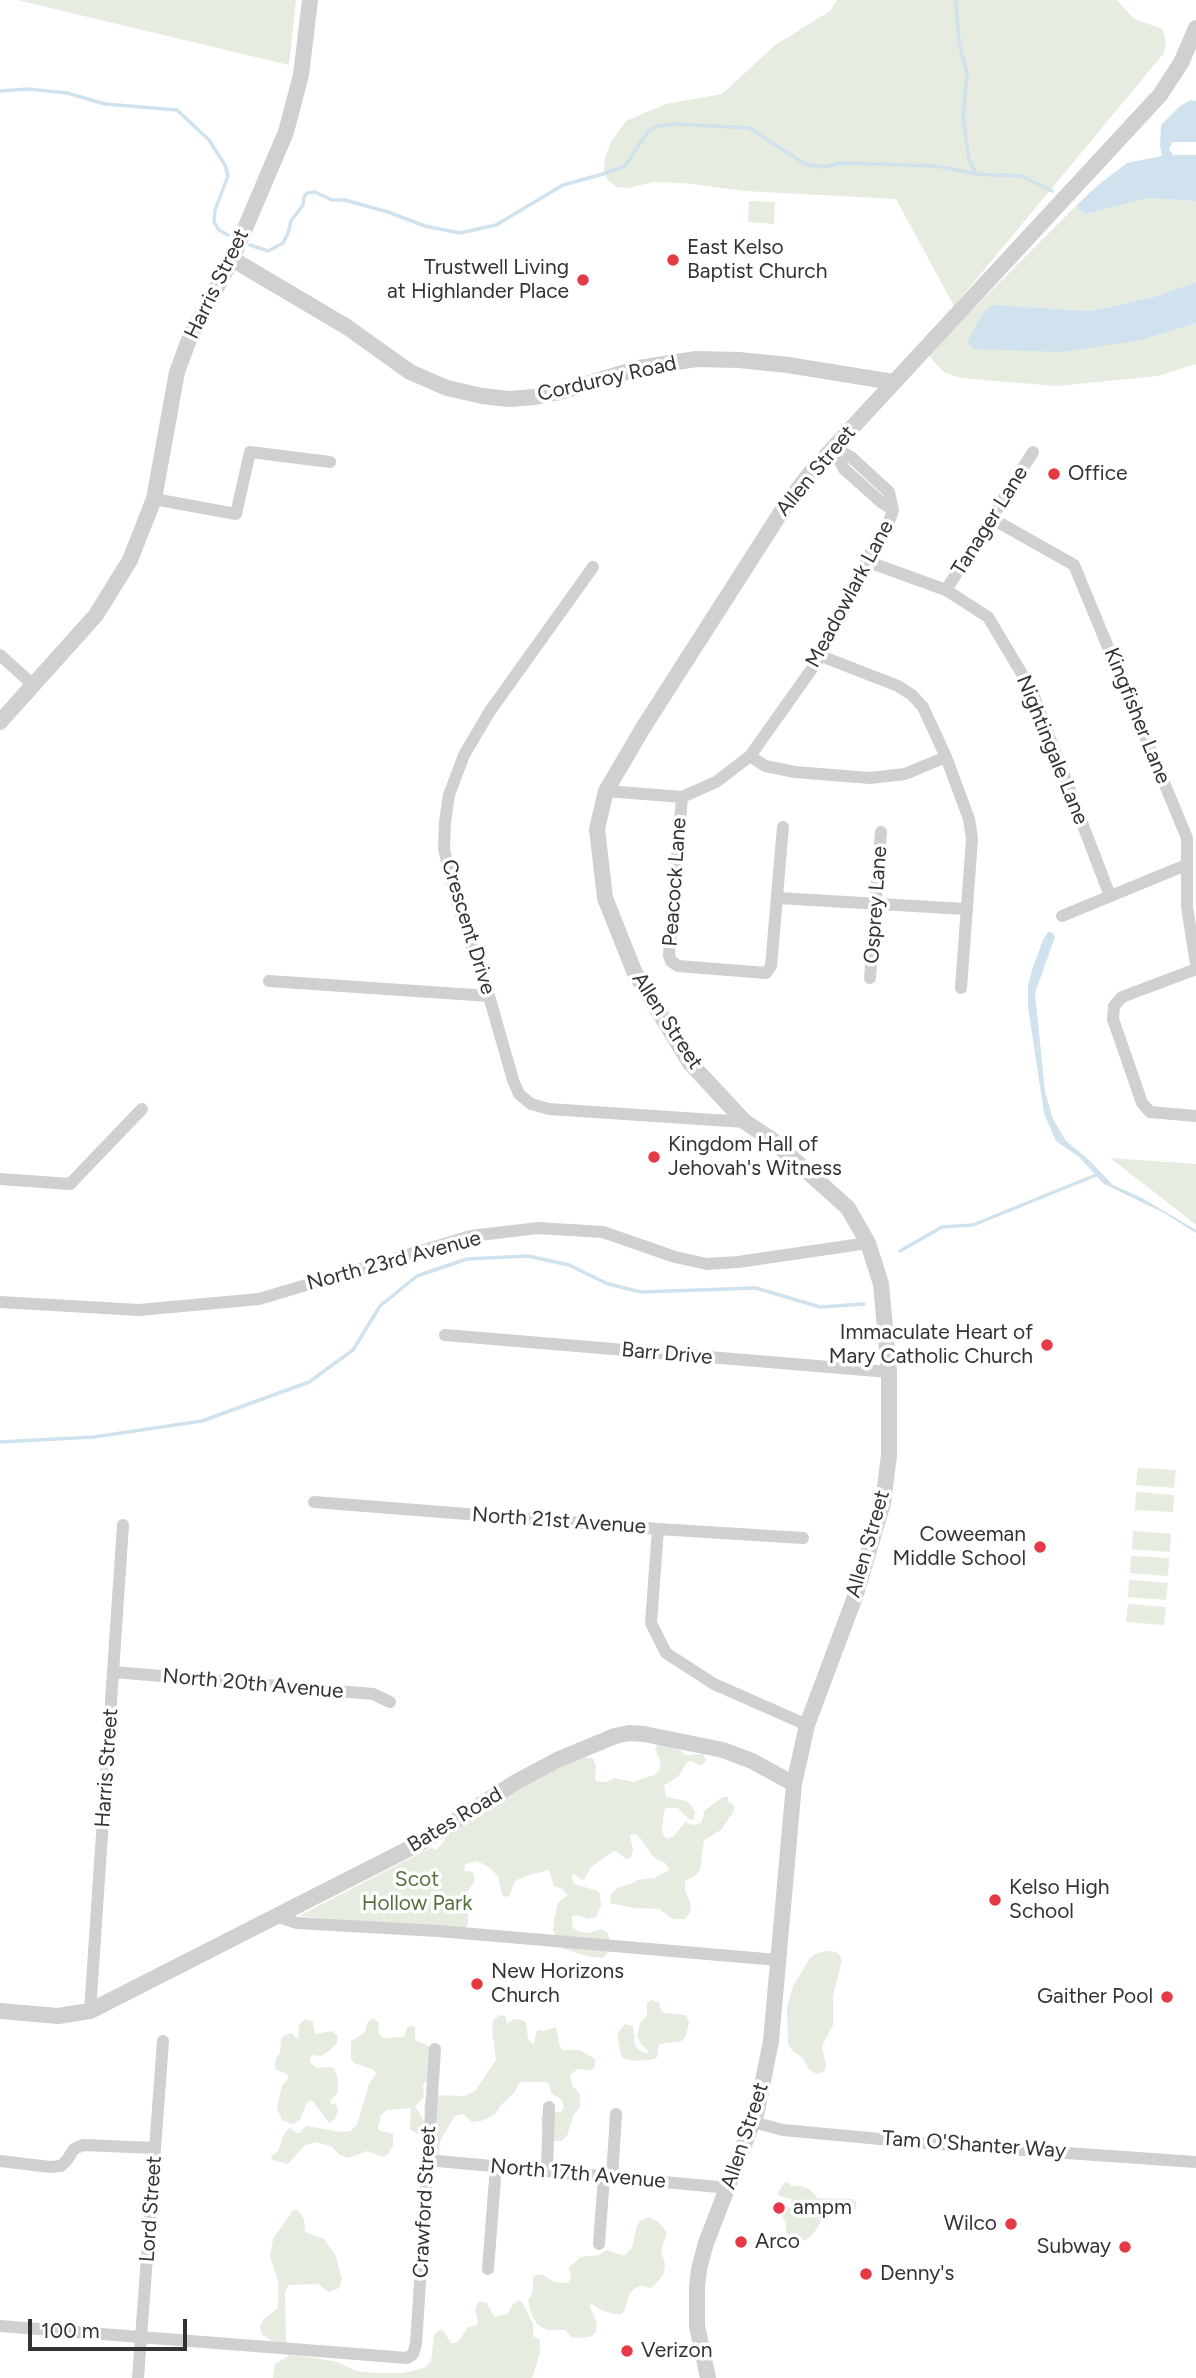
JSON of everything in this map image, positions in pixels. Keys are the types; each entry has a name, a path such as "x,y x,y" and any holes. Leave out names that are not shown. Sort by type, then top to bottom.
{"street":[{"name":"Harris Street","path":"3,715 96,615 130,560 154,499 177,372 190,337 232,259 286,132 301,75 310,0"},
{"name":"Allen Street","path":"708,2378 697,2326 697,2287 706,2243 753,2122 771,2041 794,1784 807,1725 859,1584 883,1503 889,1455 889,1372 881,1284 868,1243 848,1208 771,1139 745,1122 690,1063 634,971 605,898 597,829 606,791 643,728 758,545 811,472 1160,95 1181,63 1196,28"},
{"name":"Corduroy Road","path":"232,259 347,327 410,372 447,388 482,396 509,399 535,397 639,368 696,359 739,359 893,382"},
{"name":"Meadowlark Lane","path":"606,791 682,797 716,782 750,756 821,656 893,510 844,469 833,447"},
{"path":"154,499 236,514 250,452 330,462"},
{"name":"Tanager Lane","path":"946,590 1033,452"},
{"name":"Kingfisher Lane","path":"991,518 1074,565 1187,838 1187,907 1196,966"},
{"name":"Nightingale Lane","path":"866,561 946,590 988,617 1031,689 1110,896"},
{"name":"Crescent Drive","path":"593,567 490,711 464,755 449,795 445,822 444,849 456,896 516,1087 519,1094 531,1104 549,1110 745,1122"},
{"path":"0,655 33,685"},
{"path":"821,656 898,686 912,695 923,707 946,757 969,819 972,839 961,988"},
{"path":"750,756 765,766 795,772 870,778 905,774 946,757"},
{"name":"Peacock Lane","path":"682,797 669,955 671,961 678,966 766,973 771,966 783,827"},
{"name":"Osprey Lane","path":"870,978 881,832"},
{"path":"1062,916 1186,865"},
{"path":"778,898 965,909"},
{"path":"1196,966 1122,997 1114,1006 1113,1019 1142,1103 1150,1112 1196,1116"},
{"path":"270,981 489,996"},
{"path":"0,1179 70,1184 142,1109"},
{"name":"North 23rd Avenue","path":"0,1302 139,1310 259,1299 471,1236 538,1228 604,1232 675,1257 707,1264 868,1243"},
{"name":"Barr Drive","path":"445,1335 889,1372"},
{"name":"North 21st Avenue","path":"314,1502 803,1538"},
{"name":"Harris Street","path":"90,2011 123,1525"},
{"path":"658,1529 651,1623 666,1653 714,1684 807,1725"},
{"name":"North 20th Avenue","path":"114,1672 373,1694 390,1702"},
{"name":"Bates Road","path":"0,2011 58,2016 90,2011 424,1841 516,1782 557,1760 615,1736 644,1734 723,1750 752,1760 794,1784"},
{"path":"278,1917 297,1923 438,1931 778,1960"},
{"name":"Lord Street","path":"138,2378 163,2041"},
{"name":"Crawford Street","path":"142,2338 401,2359 413,2354 416,2344 435,2049"},
{"path":"547,2171 549,2107"},
{"path":"599,2244 616,2114"},
{"name":"Tam O'Shanter Way","path":"753,2122 783,2130 901,2141 1196,2162"},
{"path":"0,2161 50,2167 61,2166 74,2149 83,2145 155,2148"},
{"name":"North 17th Avenue","path":"427,2160 729,2188"},
{"path":"488,2269 496,2166"},
{"path":"0,2326 142,2338"}],"green space":[{"path":"17,0 296,0 289,65"},
{"path":"837,0 1117,0 1134,19 1163,29 1166,44 1164,53 954,306 896,199 744,191 684,183 653,182 628,188 617,187 608,181 604,171 605,158 611,142 626,121 666,104 722,94 774,46 830,11"},
{"path":"1149,198 1196,201 1196,282 1154,297 1090,311 993,305 1142,340 1196,323 1196,364 1158,376 1057,386 960,378 944,372 928,354 1078,204 1079,211 1086,214"},
{"path":"749,201 775,202 774,224 748,222"},
{"path":"1110,1158 1196,1164 1196,1225 1167,1202"},
{"path":"1138,1468 1176,1470 1174,1488 1136,1485"},
{"path":"1136,1492 1174,1495 1173,1512 1135,1510"},
{"path":"1133,1531 1171,1534 1170,1552 1132,1549"},
{"path":"1131,1556 1169,1558 1168,1576 1130,1573"},
{"path":"1129,1580 1168,1583 1166,1600 1128,1597"},
{"path":"1128,1604 1166,1607 1164,1625 1126,1622"},
{"name":"Scot Hollow Park","path":"659,1742 672,1744 686,1755 703,1754 706,1760 701,1766 687,1762 678,1777 664,1785 666,1797 687,1801 695,1811 694,1819 690,1820 678,1808 666,1808 662,1832 666,1839 674,1836 685,1822 693,1825 701,1823 705,1810 723,1797 728,1797 728,1801 735,1806 721,1830 704,1840 700,1870 685,1881 685,1890 691,1905 690,1913 685,1919 673,1919 659,1909 610,1903 611,1894 617,1888 637,1880 655,1878 669,1870 665,1863 653,1857 635,1834 630,1835 633,1851 630,1858 626,1859 616,1851 612,1852 590,1868 585,1879 581,1880 575,1874 571,1876 574,1884 598,1891 600,1895 601,1905 596,1917 588,1919 572,1916 572,1924 573,1928 580,1932 588,1933 601,1929 608,1933 611,1949 603,1958 586,1956 559,1945 553,1929 554,1920 558,1903 568,1895 554,1886 549,1870 515,1881 509,1896 505,1897 498,1876 489,1867 477,1861 465,1864 464,1871 473,1872 475,1880 468,1891 468,1923 464,1930 299,1916 432,1847 435,1850 442,1844 452,1824 495,1794 581,1757 593,1758 597,1782 615,1778 633,1782 654,1775 660,1769 660,1760 655,1749"},
{"path":"817,1953 838,1953 842,1960 833,1996 833,2025 822,2046 826,2067 817,2074 809,2070 803,2058 788,2044 787,2007 793,1986 810,1958"},
{"path":"651,2000 659,2002 664,2013 686,2015 689,2023 686,2035 682,2041 660,2044 658,2056 654,2059 624,2059 617,2034 625,2024 633,2026 635,2046 645,2053 649,2052 637,2036 640,2023 647,2016 647,2003"},
{"path":"500,2015 505,2016 507,2024 514,2019 523,2020 526,2023 528,2039 534,2045 536,2032 556,2027 563,2050 580,2050 595,2059 595,2067 591,2070 578,2069 570,2076 572,2085 580,2094 580,2107 573,2116 567,2136 561,2141 551,2141 543,2132 541,2117 561,2112 564,2108 562,2100 551,2093 549,2084 545,2082 520,2082 495,2114 472,2122 463,2114 455,2116 440,2141 437,2156 433,2154 424,2108 426,2099 434,2095 464,2096 475,2091 496,2060 492,2029 493,2020"},
{"path":"373,2018 379,2023 378,2031 382,2038 404,2037 407,2028 411,2026 415,2027 415,2040 431,2047 429,2079 423,2085 424,2097 415,2106 425,2123 425,2131 417,2134 410,2129 411,2108 387,2110 381,2115 378,2128 393,2134 393,2146 383,2157 367,2151 349,2158 340,2155 331,2146 315,2142 304,2146 288,2164 272,2160 271,2156 278,2151 284,2134 290,2127 296,2133 300,2133 306,2126 341,2132 350,2131 357,2125 369,2084 376,2074 374,2070 354,2063 351,2059 351,2041 365,2032 367,2023"},
{"path":"305,2019 313,2022 315,2034 332,2031 338,2036 337,2043 328,2052 320,2056 312,2055 310,2059 310,2063 317,2068 334,2068 337,2076 338,2092 330,2101 332,2105 336,2103 338,2111 335,2119 329,2123 312,2100 306,2104 300,2120 293,2124 282,2120 277,2108 282,2085 289,2078 287,2074 275,2069 281,2040 283,2036 292,2033 298,2038 299,2025"},
{"path":"786,2181 792,2186 809,2189 818,2198 853,2199 856,2209 849,2214 824,2218 807,2239 799,2242 791,2239 786,2232 786,2223 782,2216 783,2212 791,2207 791,2199 779,2196 778,2192"},
{"path":"297,2209 304,2219 305,2232 324,2239 336,2256 342,2280 339,2288 328,2292 318,2284 289,2285 285,2292 286,2343 279,2346 261,2334 260,2326 264,2319 278,2308 278,2281 270,2257 273,2239 293,2210"},
{"path":"649,2217 667,2232 661,2251 665,2264 664,2273 655,2285 650,2288 641,2285 634,2289 622,2314 613,2314 589,2305 597,2323 596,2332 590,2337 572,2338 565,2330 547,2330 537,2324 528,2300 533,2291 533,2276 542,2274 554,2282 568,2283 571,2278 569,2267 581,2257 599,2255 607,2250 624,2256 632,2248 640,2221"},
{"path":"479,2301 487,2303 494,2317 507,2314 514,2303 522,2302 533,2324 533,2336 540,2340 540,2353 532,2378 273,2378 275,2364 290,2355 337,2362 356,2371 374,2373 403,2373 424,2368 431,2362 434,2335 438,2331 442,2329 451,2343 455,2343 468,2327 477,2325 475,2309"}],"water":[{"path":"1191,100 1196,101 1196,142 1173,142 1169,149 1173,155 1196,155 1196,201 1149,198 1086,214 1079,211 1078,204 1127,163 1162,156 1161,125 1180,106"},
{"path":"1196,282 1196,323 1142,340 1061,352 974,349 967,342 984,312 993,305 1090,311 1154,297"},
{"path":"1048,932 1055,937 1035,993 1045,1092 1053,1119 1066,1141 1113,1185 1142,1198 1196,1230 1196,1233 1164,1213 1104,1184 1079,1157 1056,1141 1044,1113 1028,1007 1028,985"}],"waterway":[{"path":"956,0 959,42 967,74 963,117 969,160 976,173"},
{"path":"0,91 28,89 67,93 105,104 177,110 209,140 225,165 228,176 215,210 214,222 219,230 228,235"},
{"path":"250,245 268,251 283,243 291,221 303,205 304,197 307,193 315,192 332,200 345,200 425,226 460,233 496,225 563,185 625,166 649,130 657,126 676,124 749,128 805,164 823,167 841,163 937,166 976,174 1021,176 1052,191"},
{"path":"900,1251 942,1227 973,1225 1096,1175"},
{"path":"0,1442 94,1437 202,1421 309,1382 353,1350 380,1306 417,1276 467,1259 528,1256 569,1265 608,1284 641,1292 756,1288 820,1307 864,1304"}],"place":[{"name":"East Kelso Baptist Church","path":"673,260"},
{"name":"Trustwell Living at Highlander Place","path":"583,280"},
{"name":"Office","path":"1054,474"},
{"name":"Kingdom Hall of Jehovah's Witness","path":"654,1157"},
{"name":"Immaculate Heart of Mary Catholic Church","path":"1047,1345"},
{"name":"Coweeman Middle School","path":"1040,1547"},
{"name":"Kelso High School","path":"995,1900"},
{"name":"New Horizons Church","path":"477,1984"},
{"name":"Gaither Pool","path":"1167,1997"},
{"name":"ampm","path":"779,2208"},
{"name":"Wilco","path":"1011,2224"},
{"name":"Arco","path":"741,2242"},
{"name":"Subway","path":"1125,2247"},
{"name":"Denny's","path":"866,2274"},
{"name":"Verizon","path":"627,2351"}]}
